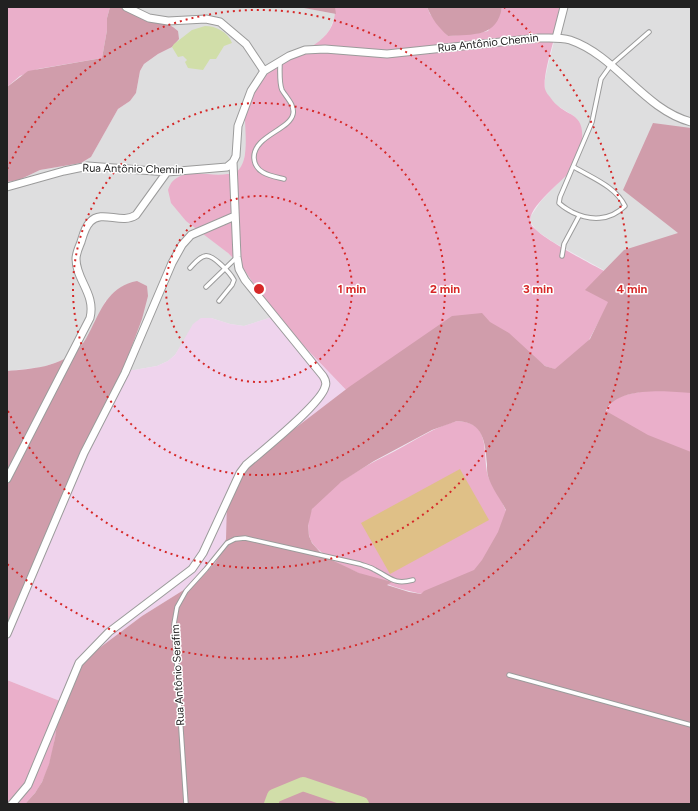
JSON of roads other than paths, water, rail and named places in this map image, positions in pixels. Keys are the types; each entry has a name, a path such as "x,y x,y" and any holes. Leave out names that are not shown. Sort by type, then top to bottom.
{"street":[{"path":"126,7 149,18 168,21 206,19 220,22 246,44 264,71"},
{"path":"556,38 564,7"},
{"name":"Rua Antônio Chemin","path":"7,187 88,166 167,172 227,167 233,162 236,156 238,126 251,91 264,71 289,56 305,50 325,49 387,54 539,38 569,40 586,48 611,65 662,109 678,118 691,122"},
{"path":"12,804 28,784 79,663 109,632 192,569 203,553 240,473 246,465 315,404 325,387 326,381 323,376 245,280 239,269 237,257 233,162"},
{"path":"7,479 90,318 92,302 76,265 76,257 84,231 90,222 101,216 125,219 136,215 167,172"},
{"path":"7,634 84,453 125,373 172,263 182,245 191,235 235,216"}],"lane":[{"path":"574,167 611,188 625,206 620,211 600,219 590,219 562,207 559,203 560,197 592,122 601,79 611,65 649,32"},
{"path":"280,61 281,88 294,109 293,116 287,123 261,142 255,151 254,158 256,166 259,170 284,179"},
{"path":"562,256 564,244 580,216"},
{"path":"190,268 203,256 208,256 214,259 225,269 234,280 232,285 219,301"},
{"path":"206,287 237,257"},
{"name":"Rua Antônio Serafim","path":"186,804 174,624 177,607 186,591 227,543 235,539 245,538 360,564 374,569 395,581 403,583 413,580"},
{"path":"509,675 691,725"}],"waterway":[{"path":"271,804 274,796 303,784 362,804"}]}
